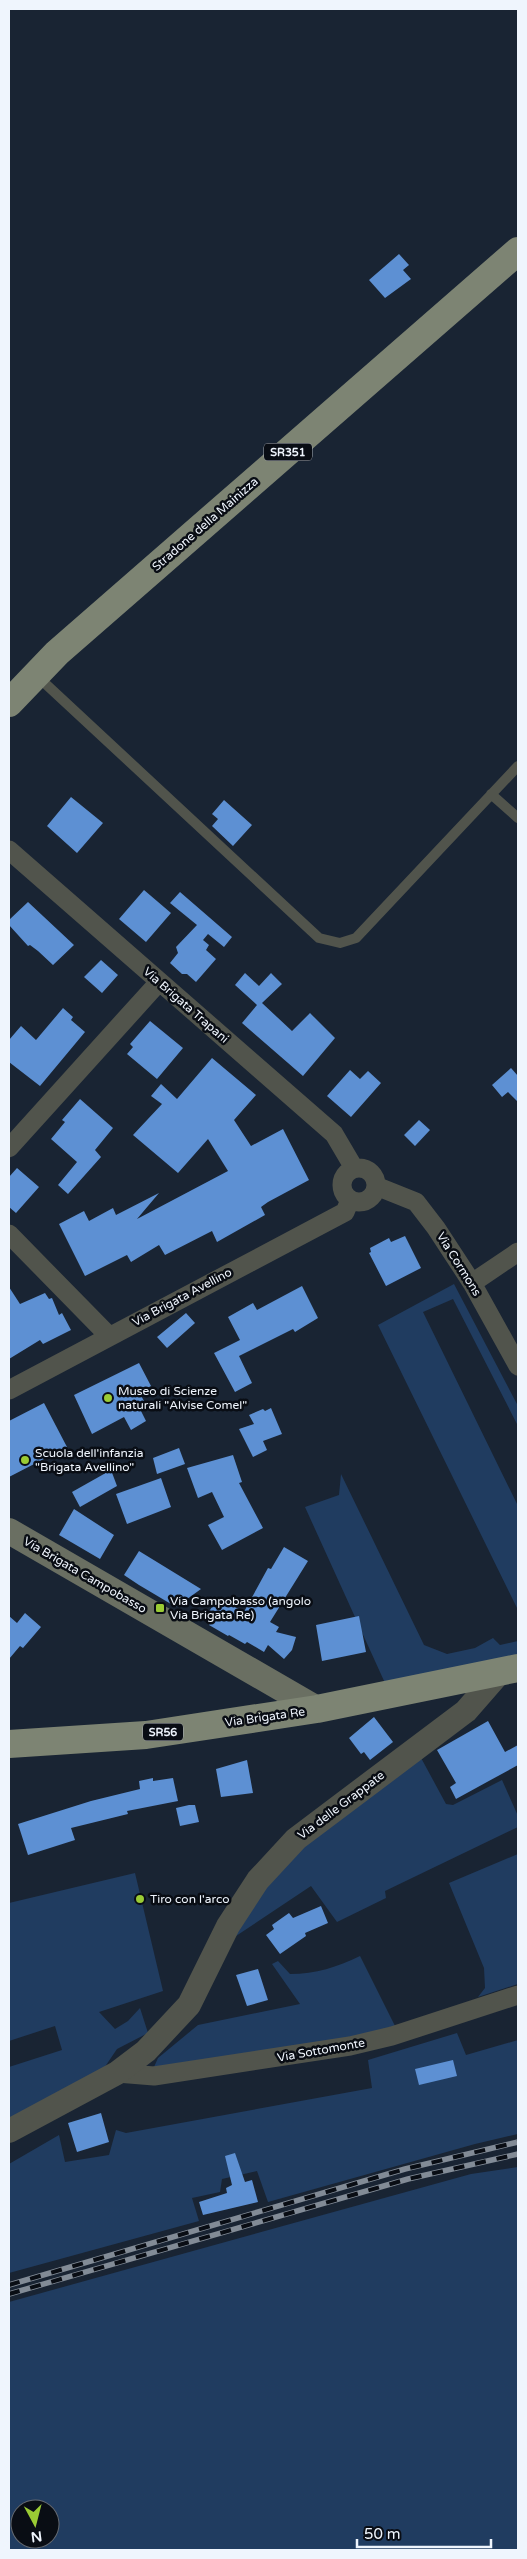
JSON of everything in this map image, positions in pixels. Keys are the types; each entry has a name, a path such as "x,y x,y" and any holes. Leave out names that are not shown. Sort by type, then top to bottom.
{"main road":[{"name":"Stradone della Mainizza","path":"9,703 64,647 518,252"},
{"name":"Via Brigata Campobasso","path":"9,1530 316,1710"},
{"name":"Via Brigata Re","path":"9,1744 146,1735 316,1710 509,1670"}],"street":[{"name":"Via Brigata Trapani","path":"9,850 334,1134 354,1168"},
{"path":"9,1148 159,982"},
{"path":"354,1168 367,1170 372,1174 376,1186 370,1199 357,1202 350,1200 345,1195 342,1182 344,1176 354,1168"},
{"name":"Via Cormons","path":"376,1186 416,1202 436,1228 472,1283 518,1366"},
{"name":"Via Brigata Avellino","path":"9,1390 346,1212 350,1200"},
{"path":"9,1234 109,1336"},
{"path":"472,1283 518,1252"},
{"name":"Via delle Grappate","path":"9,2131 117,2072 146,2051 190,2004 228,1926 258,1880 296,1839 466,1711 509,1670"},
{"name":"Via Sottomonte","path":"117,2072 154,2076 350,2046 392,2036 518,1995"}],"lane":[{"path":"36,675 319,938 340,944 356,938 518,766"},
{"path":"492,794 518,818"}],"shaded area":[{"path":"454,1284 518,1406 518,1426 453,1299 423,1312 518,1506 518,1610 378,1325"},
{"path":"341,1474 424,1645 447,1654 475,1648 493,1638 500,1645 518,1641 518,1656 385,1683 305,1507 339,1495"},
{"path":"420,1756 446,1804 453,1805 502,1780 518,1816 518,1827 385,1891 386,1898 337,1922 311,1886 230,1940 264,1887 307,1841"},
{"path":"518,1854 518,1984 478,1997 485,1988 484,1968 449,1883"},
{"path":"135,1873 163,1991 99,2012 115,2029 128,2021 140,2008 148,2033 117,2049 98,2077 9,2119 9,2067 62,2050 55,2026 9,2041 9,1903"},
{"path":"360,1956 396,2028 334,2040 154,2067 158,2058 198,2025 300,2004 272,1964 278,1961 290,1974 300,1974 326,1969"},
{"path":"457,2033 466,2055 518,2040 518,2134 475,2144 268,2202 257,2171 222,2179 220,2192 192,2198 199,2221 9,2273 9,2164 59,2135 65,2162 109,2155 116,2130 126,2133 372,2088 368,2060"},
{"path":"518,2167 518,2550 9,2550 9,2302 471,2174"}],"building":[{"path":"399,254 409,265 403,270 411,279 385,298 369,280"},
{"path":"71,797 103,823 77,853 47,826"},
{"path":"224,800 252,825 233,846 212,826 218,819 212,814"},
{"path":"144,890 171,913 146,942 119,919"},
{"path":"180,892 232,937 224,947 208,934 203,940 209,945 206,950 216,959 196,982 187,974 182,974 170,963 178,953 176,947 197,925 170,903"},
{"path":"28,902 74,945 53,965 38,951 30,945 28,946 9,925 9,920"},
{"path":"101,960 118,975 102,993 84,977"},
{"path":"245,973 259,986 271,973 282,984 262,1003 292,1031 310,1013 335,1038 303,1076 242,1023 257,1005 235,985"},
{"path":"63,1008 73,1017 71,1020 85,1032 40,1086 9,1062 9,1040 21,1026 36,1040"},
{"path":"150,1021 183,1048 157,1079 127,1054 133,1047 130,1044"},
{"path":"212,1058 256,1095 234,1120 251,1146 283,1129 309,1180 268,1202 261,1207 265,1215 217,1242 212,1231 165,1255 159,1245 131,1262 127,1255 85,1276 59,1224 84,1211 89,1221 113,1208 116,1215 159,1193 137,1219 228,1171 208,1139 178,1173 133,1135 162,1104 151,1096 161,1084 177,1099"},
{"path":"511,1068 518,1076 518,1102 508,1092 502,1097 492,1085"},
{"path":"350,1070 360,1079 368,1071 381,1083 351,1117 327,1096"},
{"path":"80,1099 113,1128 95,1150 101,1157 68,1194 58,1185 77,1162 51,1139 65,1122 62,1120"},
{"path":"419,1120 430,1130 415,1146 404,1135"},
{"path":"17,1168 39,1187 16,1213 9,1207 9,1177"},
{"path":"405,1236 421,1268 386,1286 369,1253 371,1252 370,1248 389,1238 391,1242"},
{"path":"302,1286 318,1318 295,1332 293,1329 239,1356 252,1383 235,1392 214,1353 240,1340 228,1317 253,1303 257,1310"},
{"path":"9,1287 20,1304 45,1293 49,1299 52,1298 59,1315 62,1313 71,1330 43,1344 40,1340 9,1359"},
{"path":"186,1313 195,1323 167,1348 157,1337"},
{"name":"Museo di Scienze naturali \"Alvise Comel\"","path":"139,1363 151,1386 139,1392 144,1401 138,1405 146,1421 131,1430 124,1417 92,1434 74,1395"},
{"name":"Scuola dell'infanzia \"Brigata Avellino\"","path":"44,1403 67,1447 9,1477 9,1421"},
{"path":"271,1408 282,1434 263,1441 267,1450 253,1457 239,1429 254,1424 249,1415"},
{"path":"179,1448 185,1464 157,1474 153,1458"},
{"path":"233,1455 242,1482 239,1483 263,1528 222,1550 208,1525 224,1517 212,1492 198,1498 187,1468"},
{"path":"111,1470 117,1486 80,1507 72,1492"},
{"path":"161,1478 171,1507 127,1524 116,1494"},
{"path":"74,1509 114,1535 100,1559 59,1535"},
{"path":"284,1547 308,1561 270,1622 279,1627 276,1632 296,1637 292,1650 284,1659 268,1645 264,1652 247,1642 245,1644 228,1636 209,1625 213,1618 207,1615 218,1597 242,1611 245,1610 268,1568 271,1569"},
{"path":"139,1551 201,1589 176,1607 139,1585 124,1575"},
{"path":"25,1613 41,1627 23,1648 20,1646 9,1659 9,1616 17,1623"},
{"path":"359,1616 366,1652 322,1661 316,1625"},
{"path":"374,1717 393,1742 370,1760 364,1752 361,1754 349,1738"},
{"path":"488,1721 505,1752 518,1745 518,1765 456,1799 450,1787 456,1783 437,1750"},
{"path":"247,1760 253,1793 221,1797 216,1769"},
{"path":"153,1778 153,1781 173,1778 178,1801 127,1811 128,1814 71,1828 75,1840 28,1855 18,1824 91,1801 140,1789 139,1781"},
{"path":"195,1805 199,1822 180,1826 176,1808"},
{"path":"321,1906 328,1923 305,1933 306,1936 280,1954 266,1935 274,1929 272,1925 289,1913 293,1918"},
{"path":"258,1969 268,2000 247,2006 236,1975"},
{"path":"453,2060 457,2076 419,2085 415,2069"},
{"path":"101,2113 109,2142 77,2152 68,2123"},
{"path":"235,2153 245,2182 252,2180 258,2202 203,2215 199,2202 227,2193 226,2188 232,2185 225,2156"}],"railway":[{"path":"9,2285 405,2169 518,2142"},
{"path":"9,2294 408,2179 518,2154"}],"place":[{"name":"Museo di Scienze naturali \"Alvise Comel\"","path":"108,1398"},
{"name":"Scuola dell'infanzia \"Brigata Avellino\"","path":"25,1460"},
{"name":"Via Campobasso (angolo Via Brigata Re)","path":"160,1608"},
{"name":"Tiro con l'arco","path":"140,1899"}]}
